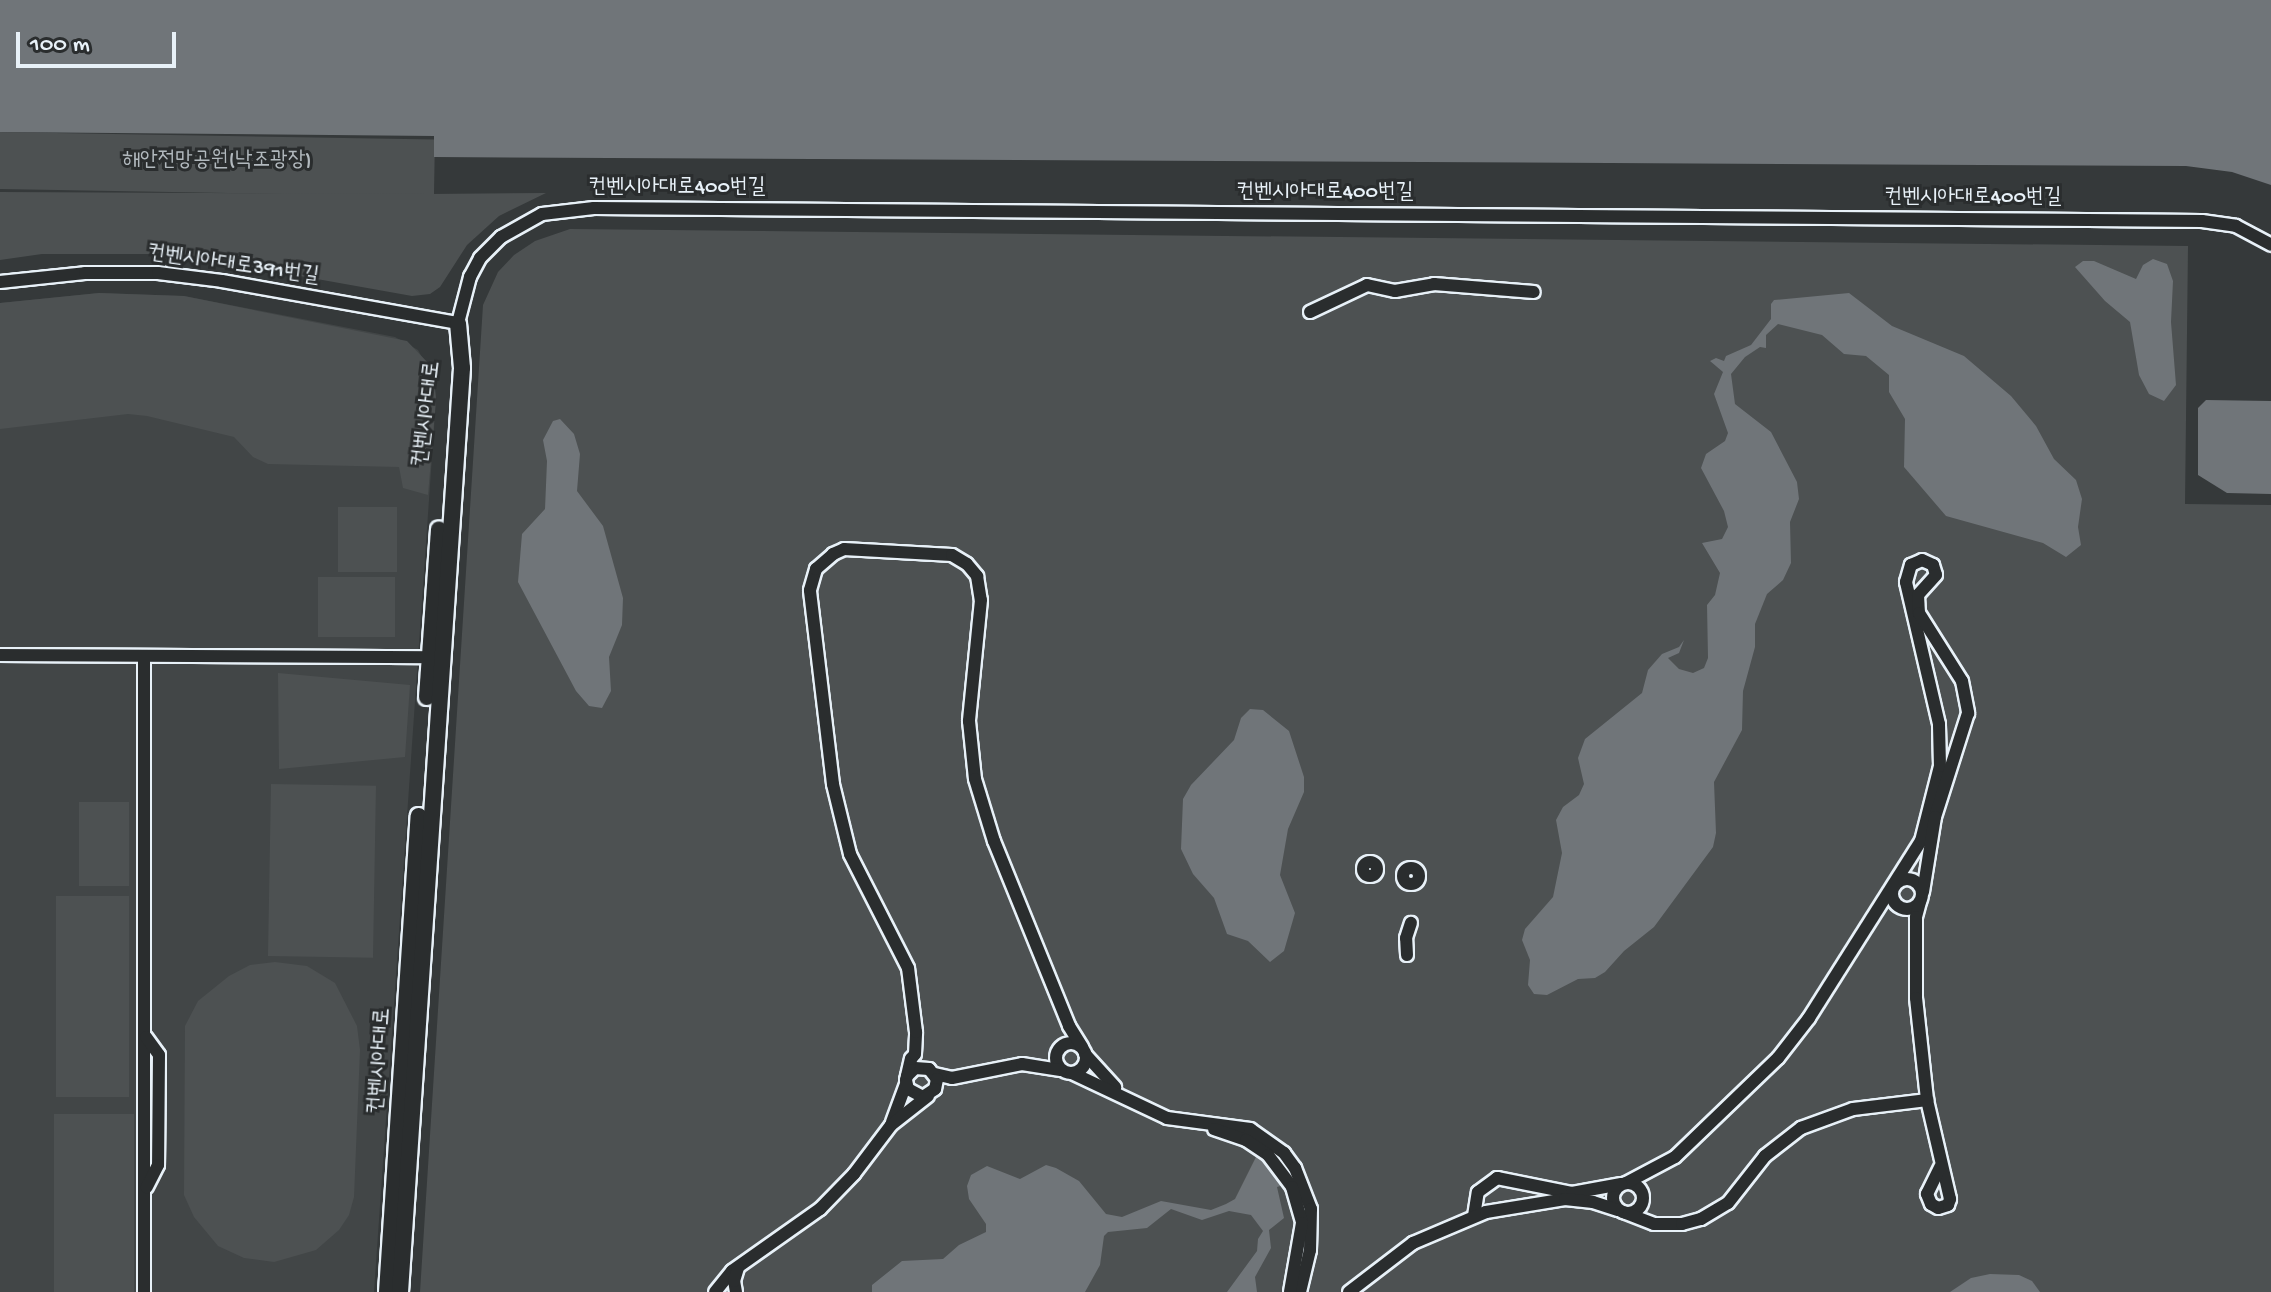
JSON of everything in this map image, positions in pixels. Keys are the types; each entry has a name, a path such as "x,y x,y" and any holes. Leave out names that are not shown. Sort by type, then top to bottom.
{"main road":[{"path":"458,323 460,345"},
{"name":"컨벤시아대로","path":"387,1292 448,407 460,345"},
{"name":"컨벤시아대로","path":"400,1292 462,368 460,345"}],"street":[{"name":"컨벤시아대로400번길","path":"458,323 466,284 495,242 526,220 575,208 2202,221 2221,222 2253,233 2271,245"},
{"name":"컨벤시아대로391번길","path":"0,282 96,272 158,273 458,323"},
{"path":"1310,312 1367,285 1395,291 1434,284 1534,292"},
{"path":"891,1125 915,1054 915,1002 908,968 850,854 833,784 810,590 816,569 844,549 952,555 967,564 977,576 981,600 969,721 975,779 986,823 1069,1026 1084,1051 1123,1095"},
{"path":"1620,1211 1613,1197 1623,1184 1649,1173 1684,1149 1778,1058 1809,1018 1895,884 1925,831 1940,766 1939,724 1906,582 1911,565 1922,560 1933,565 1936,575 1918,595 1919,613 1962,681 1968,713 1935,817 1921,897 1912,913 1916,998 1927,1100 1940,1167"},
{"path":"0,655 429,657"},
{"path":"144,656 144,1292"},
{"path":"1894,903 1891,893 1895,884 1903,878 1914,879 1921,897"},
{"path":"1879,907 1887,902 1894,903 1912,913"},
{"path":"1407,955 1406,938 1411,923"},
{"path":"1043,1066 1055,1057 1064,1044 1069,1026"},
{"path":"1064,1044 1073,1043 1084,1051 1085,1064 1067,1072"},
{"path":"915,1054 937,1084 930,1094"},
{"path":"1055,1057 1067,1072"},
{"path":"907,1080 915,1068 943,1078 1003,1065 1043,1066 1067,1072 1123,1095 1167,1118 1262,1143 1290,1171 1307,1195 1312,1220 1310,1250 1300,1292"},
{"path":"715,1292 738,1268 820,1209 854,1174 891,1125 930,1094 961,1076"},
{"path":"907,1080 912,1094 930,1094"},
{"path":"1349,1292 1413,1243 1474,1216 1515,1206 1565,1199 1593,1202 1654,1224 1693,1222 1721,1209 1765,1156 1808,1124 1853,1109 1927,1100"},
{"path":"1290,1171 1302,1223 1290,1292"},
{"path":"1620,1211 1637,1211 1649,1173"},
{"path":"1474,1216 1478,1192 1497,1178 1572,1193 1636,1184 1643,1198 1644,1214 1654,1224"},
{"path":"736,1292 734,1281 738,1268"}],"shaded area":[{"path":"0,0 2271,0 2271,185 2232,172 2186,166 434,157 434,136 0,132"},
{"path":"2153,259 2167,264 2173,281 2171,322 2176,385 2164,401 2149,394 2139,375 2130,322 2105,301 2075,267 2083,261 2094,261 2136,279 2143,265"},
{"path":"99,293 184,296 395,337 418,350 434,379 436,399 374,1292 0,1292 0,303"},
{"path":"1849,293 1892,326 1964,356 2011,396 2036,426 2054,459 2076,480 2082,499 2078,527 2081,545 2066,557 2043,543 1946,516 1904,467 1905,419 1889,392 1889,375 1866,356 1844,354 1822,335 1778,324 1766,335 1766,348 1760,347 1745,357 1731,374 1735,404 1771,432 1797,482 1799,499 1790,522 1791,563 1783,580 1767,594 1755,624 1755,647 1743,691 1742,730 1714,782 1716,833 1713,847 1654,927 1624,951 1605,972 1595,978 1578,979 1547,995 1534,994 1528,985 1530,960 1522,940 1525,929 1553,897 1562,853 1556,820 1563,807 1579,795 1584,784 1578,758 1585,739 1642,693 1648,670 1662,654 1679,647 1684,640 1679,653 1668,658 1679,669 1693,673 1704,668 1708,658 1707,605 1715,595 1720,573 1702,543 1722,539 1728,527 1724,511 1701,468 1706,454 1725,441 1728,433 1714,394 1723,372 1710,361 1716,358 1724,361 1726,356 1751,345 1771,319 1774,300"},
{"path":"2206,400 2271,401 2271,494 2227,493 2198,475 2198,408"},
{"path":"560,419 574,434 580,454 577,491 603,526 623,598 622,625 609,657 611,691 602,708 589,706 576,691 518,582 522,534 545,509 547,461 543,440 553,421"},
{"path":"1250,709 1263,710 1289,731 1304,777 1304,792 1288,829 1280,875 1295,913 1284,951 1270,962 1248,941 1227,934 1214,898 1193,874 1181,849 1183,799 1191,785 1234,740 1241,718"},
{"path":"1258,1153 1287,1184 1277,1187 1284,1218 1269,1230 1271,1248 1255,1277 1257,1292 1227,1292 1257,1251 1258,1239 1263,1231 1251,1215 1229,1211 1202,1220 1171,1209 1147,1228 1108,1232 1104,1236 1100,1265 1085,1292 872,1292 872,1285 902,1261 943,1259 959,1245 986,1232 986,1224 969,1199 967,1186 971,1175 987,1166 1020,1179 1046,1165 1056,1168 1079,1181 1106,1214 1122,1217 1161,1201 1211,1210 1226,1204 1235,1199"},
{"path":"1990,1274 2019,1275 2032,1281 2040,1292 1950,1292 1971,1278"}],"green space":[{"name":"해안전망공원(낙조광장)","path":"0,132 435,140 434,197 0,189"},
{"path":"0,192 546,193 499,216 467,245 440,287 430,294 412,296 177,254 42,254 0,260"},
{"path":"570,229 2188,246 2185,504 2271,505 2271,1292 420,1292 483,305 498,272 514,255 535,241"},
{"path":"99,293 184,296 407,341 430,365 434,379 436,399 428,495 403,488 399,467 268,464 253,457 234,437 147,416 128,414 0,429 0,303"},
{"path":"338,507 397,507 397,572 338,572"},
{"path":"318,577 395,577 395,637 318,637"},
{"path":"278,673 410,685 405,757 279,769"},
{"path":"271,784 376,786 373,958 268,956"},
{"path":"79,802 129,802 129,886 79,886"},
{"path":"56,896 129,896 129,1097 56,1097"},
{"path":"275,962 307,966 335,983 357,1026 360,1050 354,1197 349,1215 339,1230 316,1250 274,1262 244,1258 218,1246 194,1217 184,1195 185,1026 198,1001 229,976 250,965"},
{"path":"54,1114 134,1114 134,1292 54,1292"}]}
